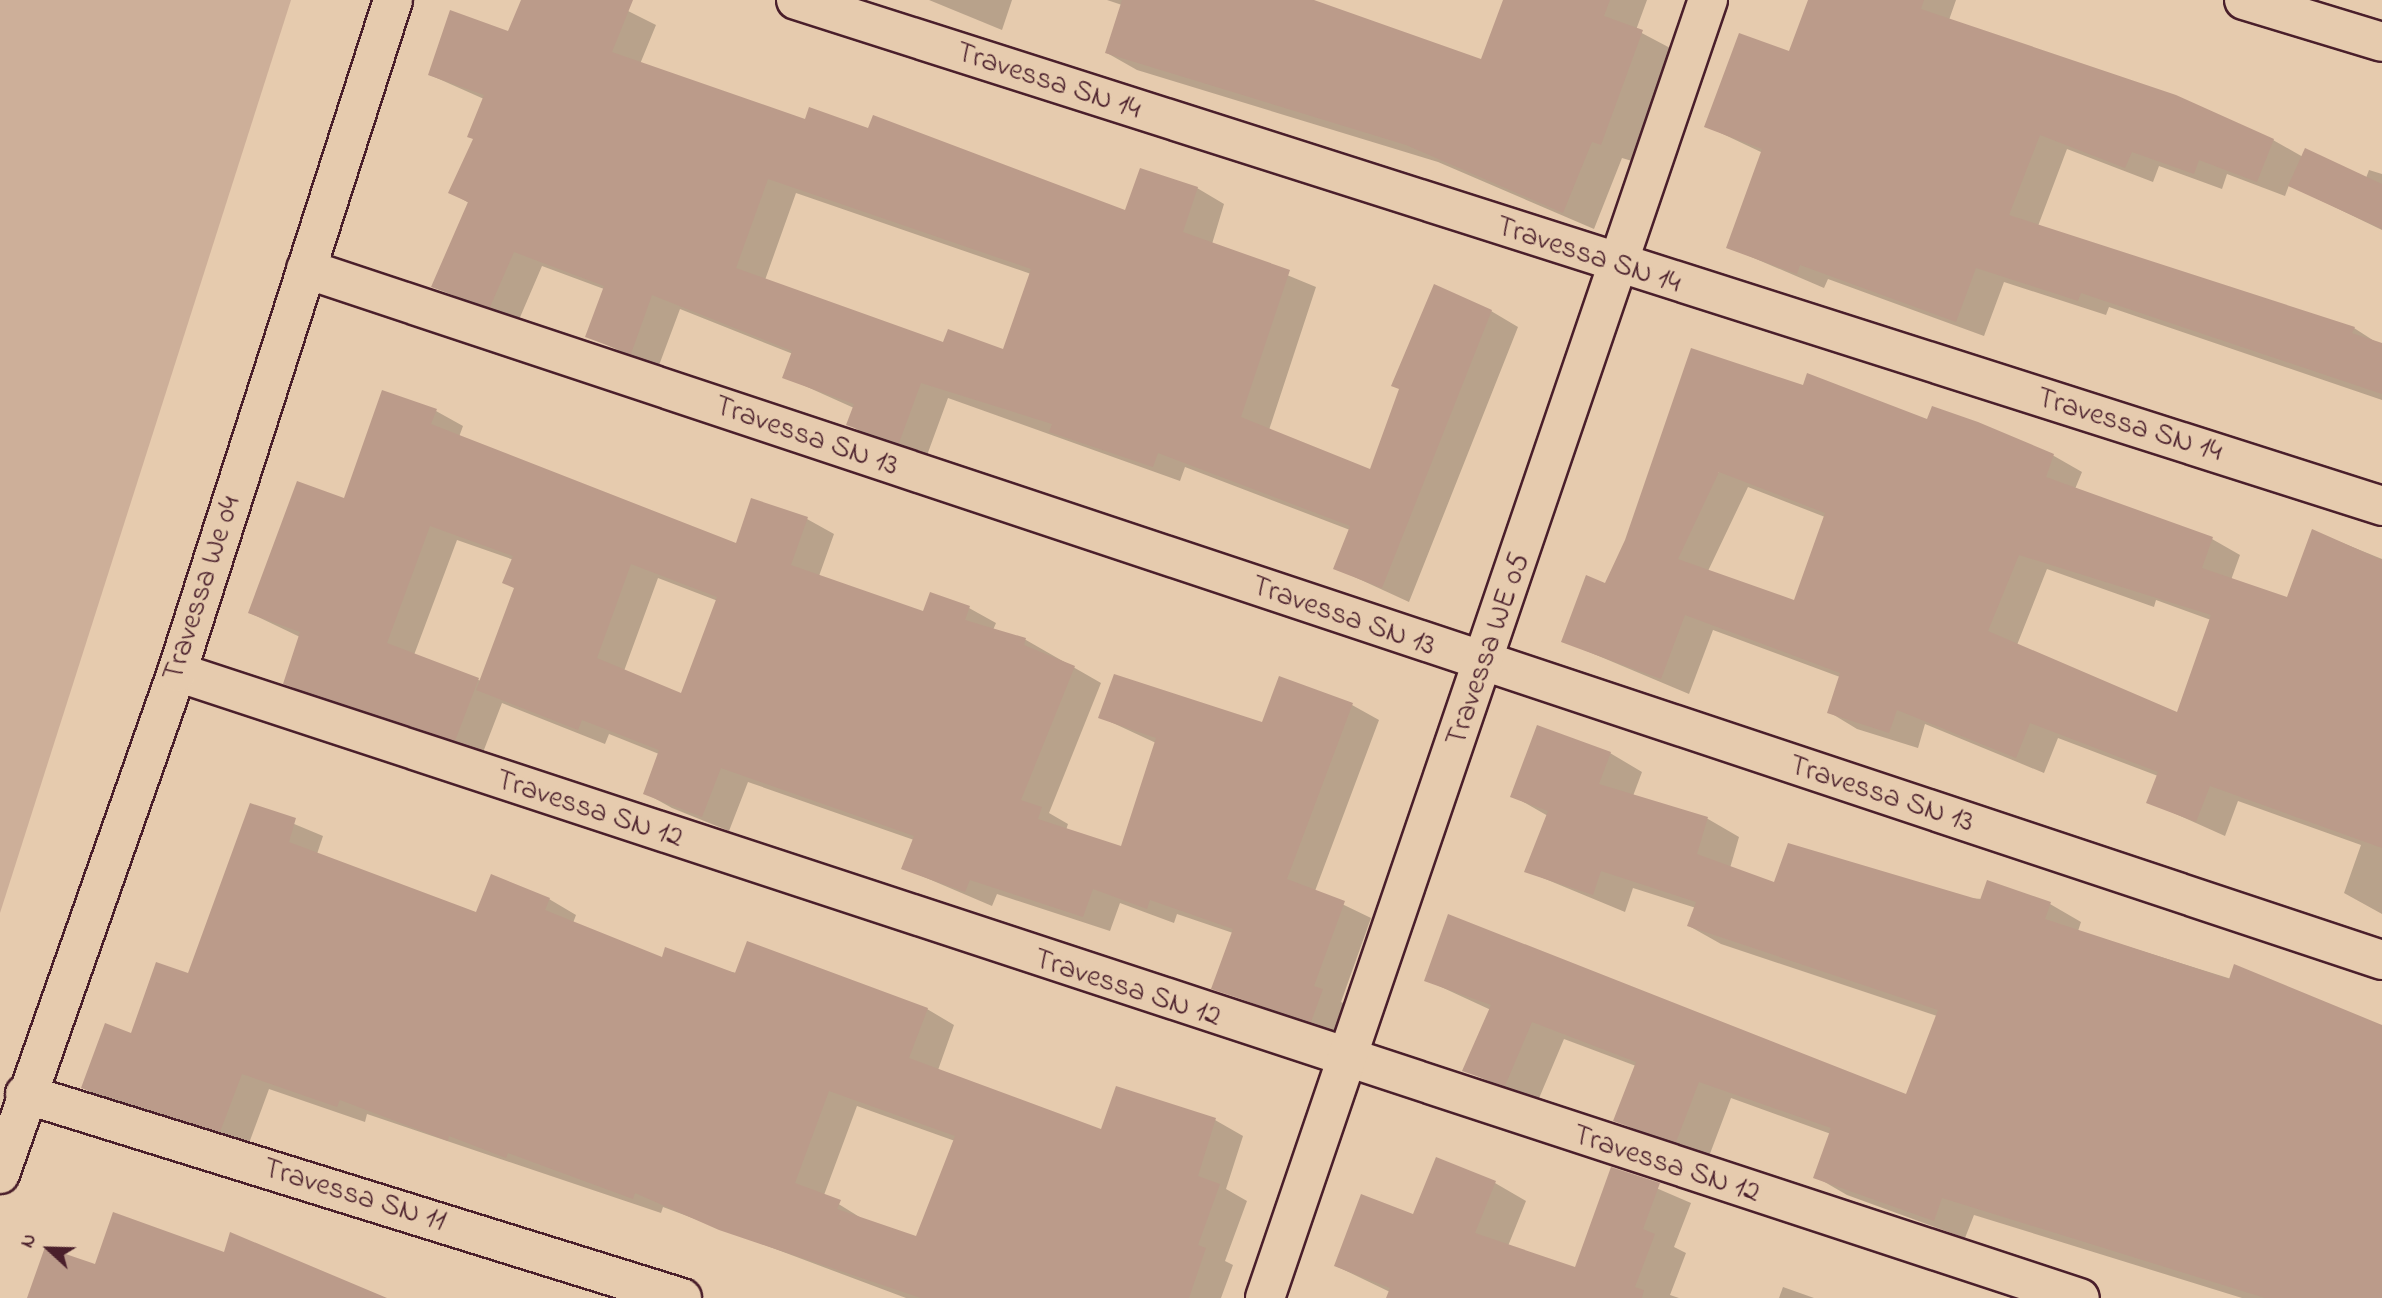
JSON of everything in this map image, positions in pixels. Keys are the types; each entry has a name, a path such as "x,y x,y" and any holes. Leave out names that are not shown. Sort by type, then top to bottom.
{"street":[{"name":"Travessa We 04","path":"0,1174 25,1094 177,672 393,0"},
{"name":"Travessa SN 14","path":"796,0 1620,266 2382,506"},
{"name":"Travessa WE 05","path":"1265,1298 1342,1060 1485,665 1708,0"},
{"path":"2244,0 2382,42"},
{"name":"Travessa SN 13","path":"306,269 1485,665 2382,960"},
{"name":"Travessa SN 12","path":"177,672 1342,1060 2080,1298"},
{"name":"Travessa SN 11","path":"25,1094 682,1298"}],"shaded area":[{"path":"0,0 291,0 0,913"}],"building":[{"path":"521,0 633,0 612,52 805,119 809,107 868,128 873,115 1125,210 1140,168 1198,187 1183,232 1290,270 1241,417 1370,469 1399,389 1391,386 1434,284 1492,310 1382,588 1333,569 1350,526 1158,453 1153,467 1049,432 1052,424 921,383 899,443 846,425 854,404 782,378 792,351 652,295 631,354 585,337 604,286 514,252 490,307 431,287 468,202 448,193 473,139 467,137 484,95 428,75 450,10 508,31","holes":["768,179 1031,269 1003,349 948,329 943,342 736,268"]},
{"path":"1122,0 1314,0 1481,59 1503,0 1610,0 1604,16 1643,30 1601,145 1592,142 1563,213 1406,145 1105,53"},
{"path":"1808,0 1924,0 1921,9 2176,95 2274,139 2257,182 2199,160 2194,174 2132,152 2125,168 2040,135 2009,215 2355,327 2352,333 2382,343 2382,394 2081,293 2078,301 1976,268 1956,322 1800,265 1797,274 1726,248 1762,149 1704,127 1739,33 1789,51"},
{"path":"2305,148 2382,184 2382,229 2288,186"},
{"path":"1691,348 1803,385 1807,373 1927,419 1932,406 1978,422 2054,454 2046,477 2213,537 2202,568 2287,597 2312,529 2382,560 2382,848 2210,786 2196,822 2146,803 2158,772 2030,723 2016,758 1897,710 1889,733 1827,713 1840,673 1685,615 1661,679 1561,642 1586,575 1605,583 1625,540","holes":["1719,472 1825,513 1794,600 1678,559","2019,555 2211,615 2177,712 1988,631"]},
{"path":"382,390 437,409 431,424 736,543 751,498 808,517 791,565 923,611 930,592 970,606 965,620 1026,638 1024,645 1075,666 1021,800 1042,807 1038,819 1121,846 1156,738 1098,718 1114,674 1262,722 1279,676 1353,703 1287,879 1345,901 1314,986 1323,989 1311,1022 1211,989 1233,929 1150,900 1147,909 1093,889 1083,917 970,880 965,892 901,869 914,836 721,768 702,817 643,794 659,750 582,720 578,730 476,690 514,588 502,583 513,556 430,526 387,643 479,678 455,741 283,684 300,632 248,613 297,481 344,498","holes":["631,564 717,597 681,693 597,658"]},
{"path":"1537,725 1611,752 1599,784 1708,817 1697,854 1774,882 1788,843 1980,900 1987,880 2051,902 2045,919 2229,979 2234,964 2382,1025 2382,1298 2265,1298 1942,1198 1934,1221 1813,1178 1831,1128 1699,1082 1676,1142 1613,1121 1636,1062 1532,1022 1505,1086 1462,1071 1491,1005 1424,981 1448,914 1906,1094 1938,1010 1687,926 1696,902 1601,871 1593,895 1524,872 1548,811 1510,797"},
{"path":"250,803 296,818 289,842 476,912 491,874 550,898 545,910 662,957 665,947 735,973 747,941 928,1008 909,1058 1101,1129 1116,1086 1216,1118 1198,1176 1220,1184 1198,1245 1206,1248 1189,1298 921,1298 719,1230 635,1193 633,1199 508,1153 506,1158 449,1136 448,1141 340,1100 337,1107 242,1074 220,1132 81,1088 105,1023 131,1033 156,962 188,973","holes":["829,1091 955,1136 916,1236 837,1209 841,1200 795,1183"]},
{"path":"1436,1157 1496,1181 1475,1233 1575,1267 1611,1167 1660,1183 1643,1229 1655,1234 1635,1287 1644,1290 1642,1298 1386,1298 1390,1288 1334,1266 1361,1194 1413,1214"},
{"path":"113,1212 224,1252 230,1232 387,1298 27,1298 45,1247 95,1264"}]}
